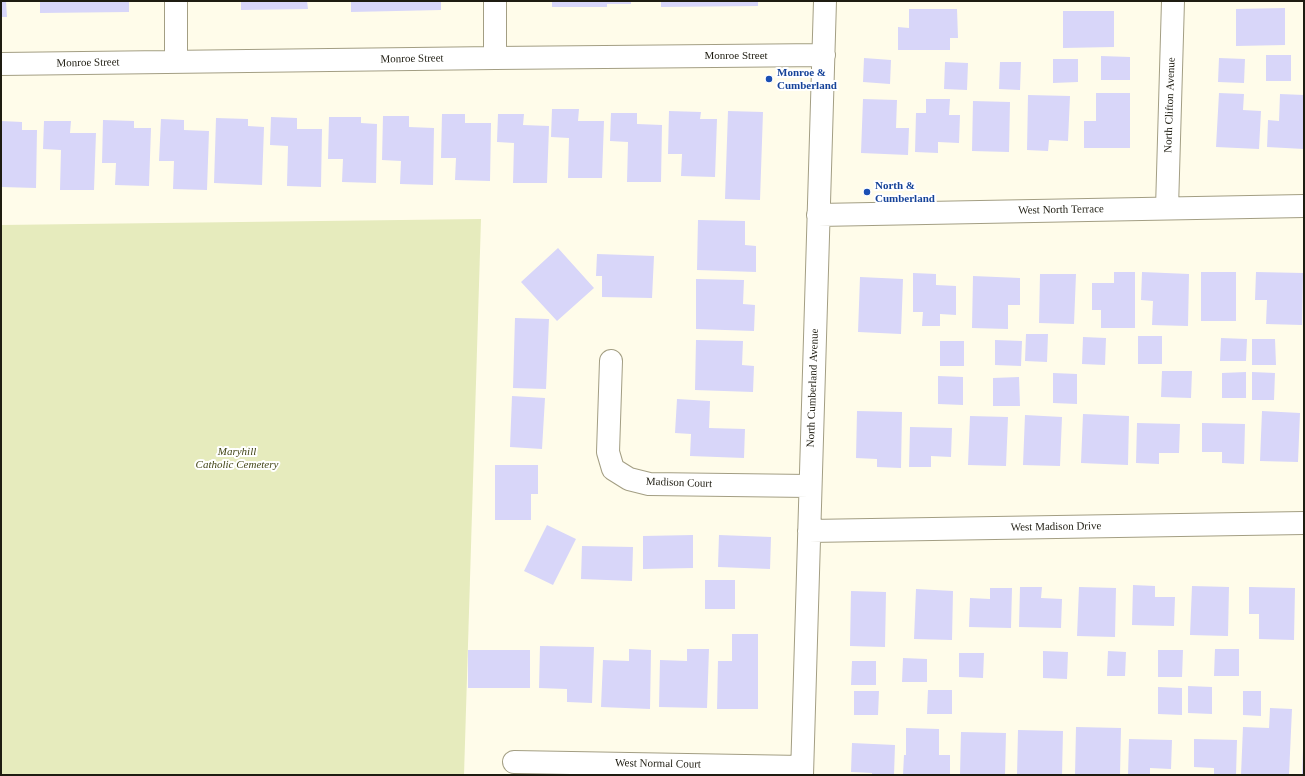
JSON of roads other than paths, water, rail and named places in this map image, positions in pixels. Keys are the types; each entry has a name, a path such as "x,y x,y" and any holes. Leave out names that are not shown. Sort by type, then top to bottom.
{"street":[{"path":"176,1 176,62"},
{"path":"495,1 495,58"},
{"name":"North Cumberland Avenue","path":"802,771 809,486 825,1"},
{"name":"North Clifton Avenue","path":"1167,208 1173,1"},
{"name":"Monroe Street","path":"1,64 824,55"},
{"name":"West North Terrace","path":"818,215 1304,206"},
{"name":"Madison Court","path":"611,361 608,452 613,469 629,479 649,484 809,486"},
{"name":"West Madison Drive","path":"809,531 1304,523"},
{"name":"West Normal Court","path":"514,762 802,771"}],"place":[{"name":"Monroe & Cumberland","path":"769,79"},
{"name":"North & Cumberland","path":"867,192"}],"park label":[{"name":"Maryhill Catholic Cemetery","path":"237,458"}]}
